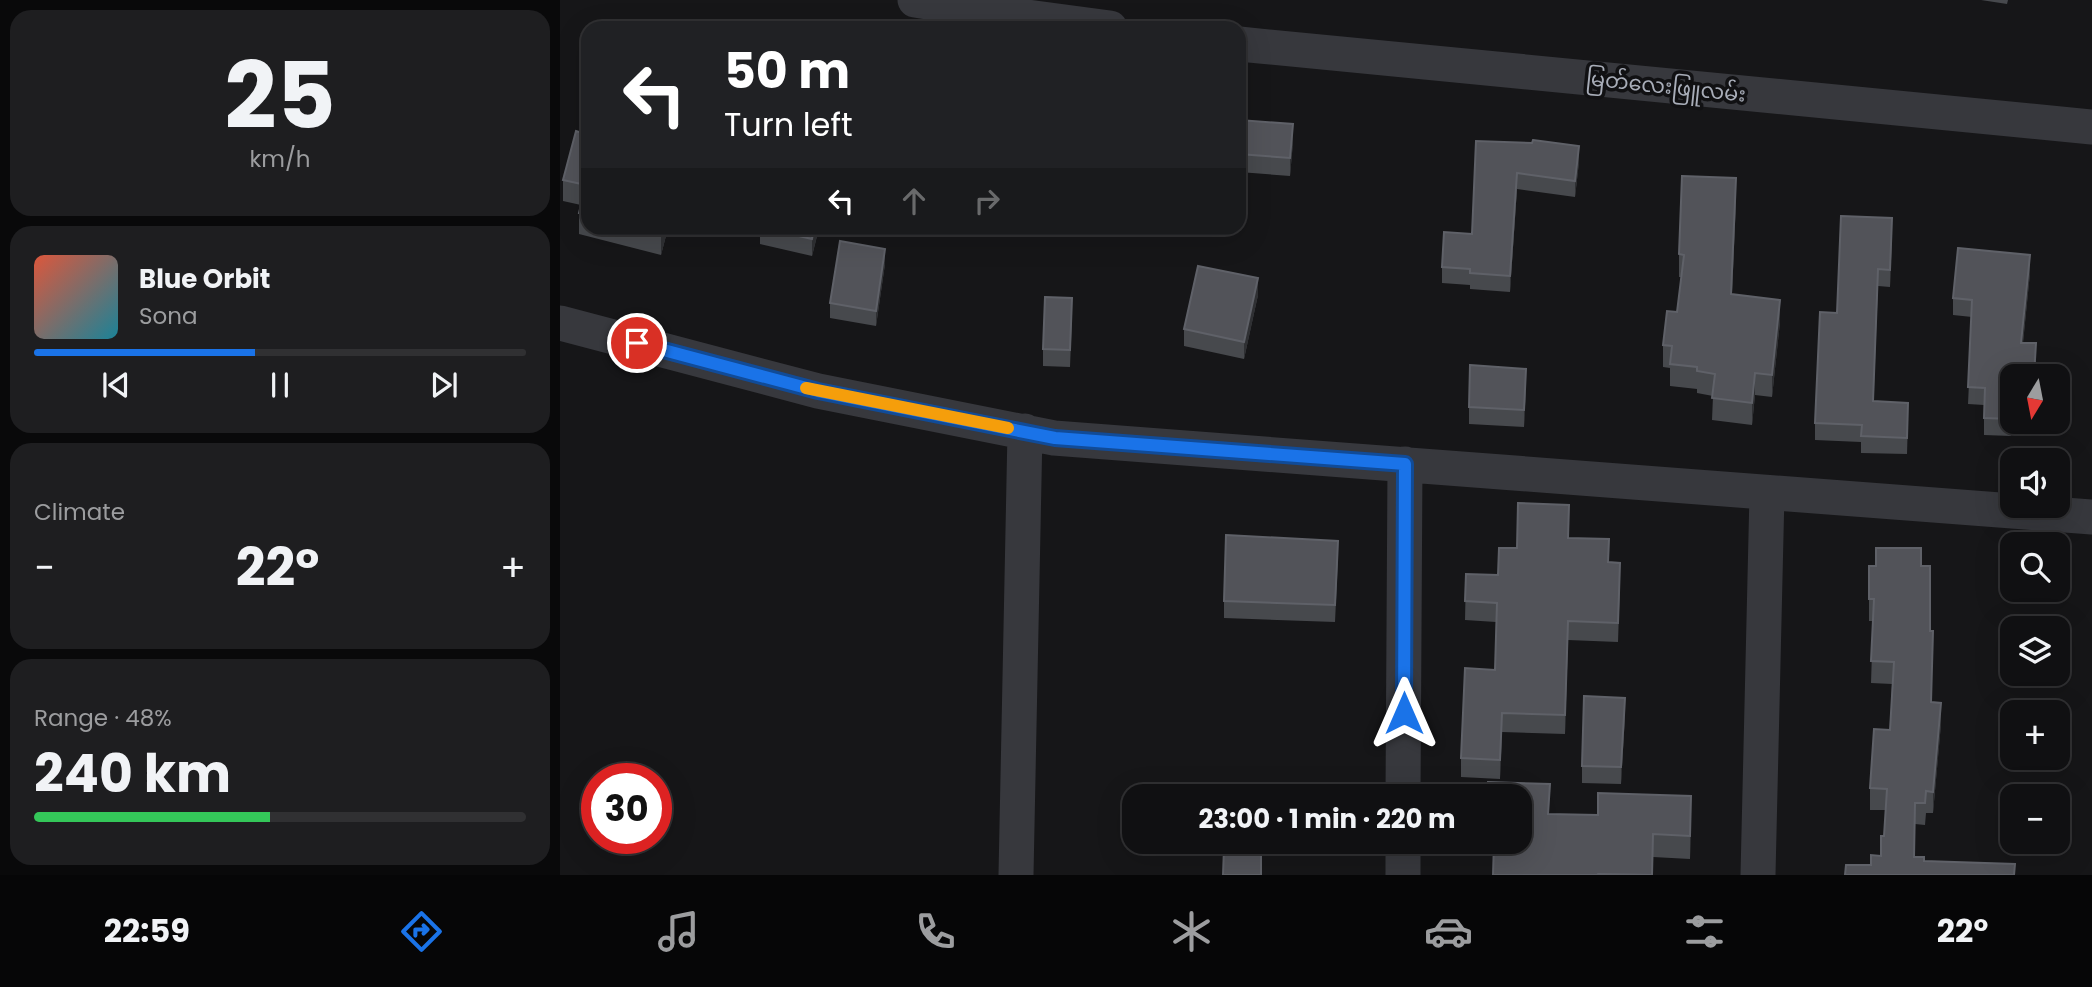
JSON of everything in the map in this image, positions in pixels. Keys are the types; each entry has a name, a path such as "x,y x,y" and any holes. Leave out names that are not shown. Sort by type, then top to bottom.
{"street":[{"path":"915,0 1057,21"},
{"name":"မြတ်လေးဖြူလမ်း","path":"1246,45 2092,127"},
{"path":"560,323 818,391 1055,438 2092,517"},
{"path":"1016,875 1025,431"},
{"path":"1403,784 1405,464"},
{"path":"1758,875 1767,493"},
{"path":"1403,854 1403,875"}],"building":[{"path":"1246,121 1293,124 1290,158 1246,155"},
{"path":"576,131 581,133 581,184 563,180"},
{"path":"1533,140 1579,146 1575,181 1517,173 1510,276 1470,273 1470,269 1442,267 1444,232 1472,234 1476,141 1532,143"},
{"path":"1682,176 1736,178 1731,294 1780,300 1772,375 1755,373 1752,403 1712,398 1715,374 1697,371 1697,367 1670,364 1672,346 1663,345 1667,311 1677,312 1684,255 1679,254"},
{"path":"1841,216 1892,218 1890,270 1878,269 1873,401 1908,403 1907,438 1861,436 1862,425 1815,423 1820,312 1837,313"},
{"path":"795,235 813,235 812,239"},
{"path":"840,241 885,249 876,311 830,303"},
{"path":"1958,248 2030,255 2021,343 2036,343 2035,364 2000,364 2000,419 1984,418 1985,388 1968,387 1972,300 1953,298"},
{"path":"1198,266 1258,278 1244,342 1184,329"},
{"path":"1045,297 1072,298 1070,350 1043,349"},
{"path":"1470,365 1526,369 1524,410 1469,407"},
{"path":"1518,503 1569,505 1568,538 1609,539 1608,562 1620,563 1618,623 1568,621 1565,715 1502,713 1500,760 1461,758 1465,668 1495,670 1497,603 1465,601 1466,574 1498,575 1499,548 1517,548"},
{"path":"1226,535 1338,541 1335,605 1224,601"},
{"path":"1876,548 1921,548 1921,566 1930,566 1930,631 1933,631 1931,702 1941,703 1933,792 1926,791 1925,803 1915,803 1914,857 1924,857 1924,861 2015,864 2014,875 1845,875 1846,865 1871,865 1871,855 1881,856 1881,836 1884,836 1887,789 1870,788 1874,729 1890,730 1894,662 1871,661 1874,599 1869,599 1869,566 1876,566"},
{"path":"1584,696 1625,698 1621,767 1582,766"},
{"path":"1488,782 1550,784 1548,814 1598,815 1598,793 1691,796 1690,836 1653,834 1652,875 1493,875 1494,854 1532,854 1532,784"},
{"path":"1224,854 1261,854 1261,875 1223,875"}],"slow traffic":[{"path":"806,388 1008,428"}],"route":[{"path":"637,343 818,391 1055,438 1405,464 1404,713"}]}
